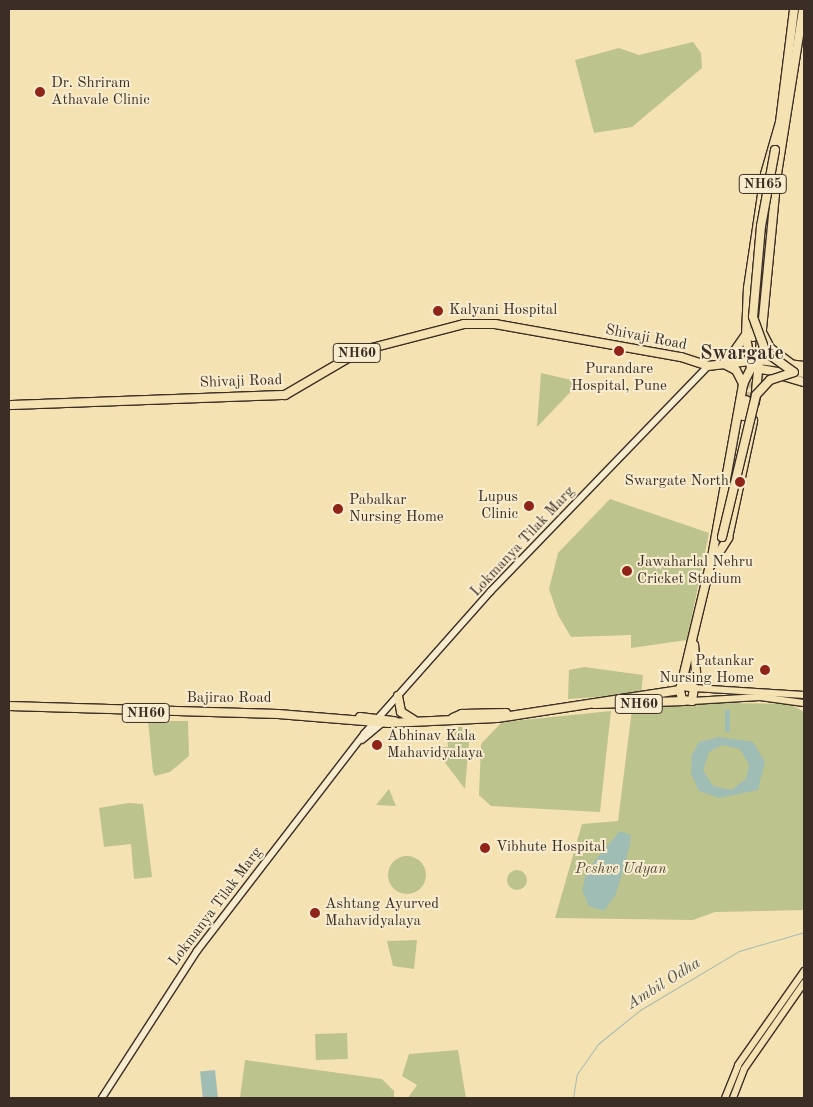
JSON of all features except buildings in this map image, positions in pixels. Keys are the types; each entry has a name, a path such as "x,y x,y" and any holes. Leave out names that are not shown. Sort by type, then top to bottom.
{"highway":[{"name":"NH65","path":"755,364 749,336 758,210 778,132 794,9"},
{"name":"NH65","path":"755,364 777,174 803,9"},
{"path":"778,132 762,219 753,317 766,352 792,370 804,373"},
{"path":"743,384 736,370 724,364 749,336 777,174"},
{"name":"Shivaji Road","path":"9,405 285,395 360,351 458,324 495,324 681,357 708,366 755,364"},
{"path":"760,327 770,348 804,382"},
{"name":"NH60","path":"755,364 792,370 804,378"},
{"name":"NH60","path":"716,556 743,384 755,364"},
{"name":"NH60","path":"688,701 687,687 683,676 694,643 710,566 716,556 740,491 755,403 755,364"},
{"name":"NH60","path":"792,370 804,366"},
{"path":"755,403 770,380 792,370"},
{"path":"716,556 756,395 770,380 792,370"},
{"path":"716,556 746,400"},
{"name":"NH60","path":"688,701 687,687 696,672 694,643"},
{"path":"665,693 683,676"},
{"name":"NH60","path":"378,720 416,721 453,718 462,714 506,714 595,704 665,693 687,687"},
{"path":"398,696 401,712 416,721"},
{"name":"NH60","path":"595,704 688,701"},
{"name":"Bajirao Road","path":"9,706 378,720"}],"main road":[{"name":"Lokmanya Tilak Marg","path":"102,1098 202,943 378,720 503,579 708,366"},
{"path":"687,687 804,696"},
{"path":"688,701 760,697 804,703"},
{"path":"726,1098 738,1065 804,971"},
{"path":"733,1098 744,1069 804,983"}],"green space":[{"path":"693,42 701,53 702,68 632,127 594,133 575,60 619,48 639,55"},
{"path":"541,373 580,382 537,427"},
{"name":"Jawaharlal Nehru Cricket Stadium","path":"610,499 709,533 687,640 631,648 631,635 571,637 558,615 549,589 558,553"},
{"path":"584,667 643,675 641,694 568,699 569,670"},
{"name":"Peshve Udyan","path":"722,703 790,704 804,712 804,910 715,912 693,920 555,918 582,824 618,821 632,709"},
{"path":"611,711 600,812 491,806 479,795 481,744 502,722"},
{"path":"148,721 188,721 189,756 170,772 155,776 153,772"},
{"path":"447,727 467,727 470,731 465,789 434,748 448,747"},
{"path":"389,789 396,806 376,805"},
{"path":"128,803 143,804 152,877 134,879 131,844 104,847 99,808"},
{"path":"407,856 420,862 426,875 420,888 407,894 394,888 388,875 394,862"},
{"path":"517,870 524,873 527,880 524,887 517,890 510,887 507,880 510,873"},
{"path":"417,940 414,969 393,966 387,941"},
{"path":"347,1033 348,1059 316,1060 315,1034"},
{"path":"458,1050 466,1098 408,1098 417,1085 402,1076 409,1054"},
{"path":"245,1060 382,1079 394,1091 394,1098 240,1098"}],"water":[{"path":"725,710 730,710 730,732 725,732"},
{"path":"719,737 753,742 765,762 758,790 719,798 699,791 691,774 692,755 699,742","holes":["722,745 740,749 749,765 746,779 731,790 713,786 703,770 709,752"]},
{"path":"620,831 631,835 629,849 616,894 604,911 589,906 582,890 587,870"},
{"path":"215,1070 218,1098 203,1098 200,1072"}],"waterway":[{"name":"Ambil Odha","path":"573,1098 577,1074 598,1044 640,1010 739,951 804,932"}],"tunnel":[{"path":"746,400 749,374"}],"place":[{"name":"Dr. Shriram Athavale Clinic","path":"40,92"},
{"name":"Kalyani Hospital","path":"438,311"},
{"name":"Purandare Hospital, Pune","path":"619,351"},
{"name":"Swargate North","path":"740,482"},
{"name":"Lupus Clinic","path":"529,506"},
{"name":"Pabalkar Nursing Home","path":"338,509"},
{"name":"Jawaharlal Nehru Cricket Stadium","path":"627,571"},
{"name":"Patankar Nursing Home","path":"765,670"},
{"name":"Abhinav Kala Mahavidyalaya","path":"377,745"},
{"name":"Vibhute Hospital","path":"485,848"},
{"name":"Ashtang Ayurved Mahavidyalaya","path":"315,913"}],"district":[{"name":"Swargate","path":"742,354"}]}
